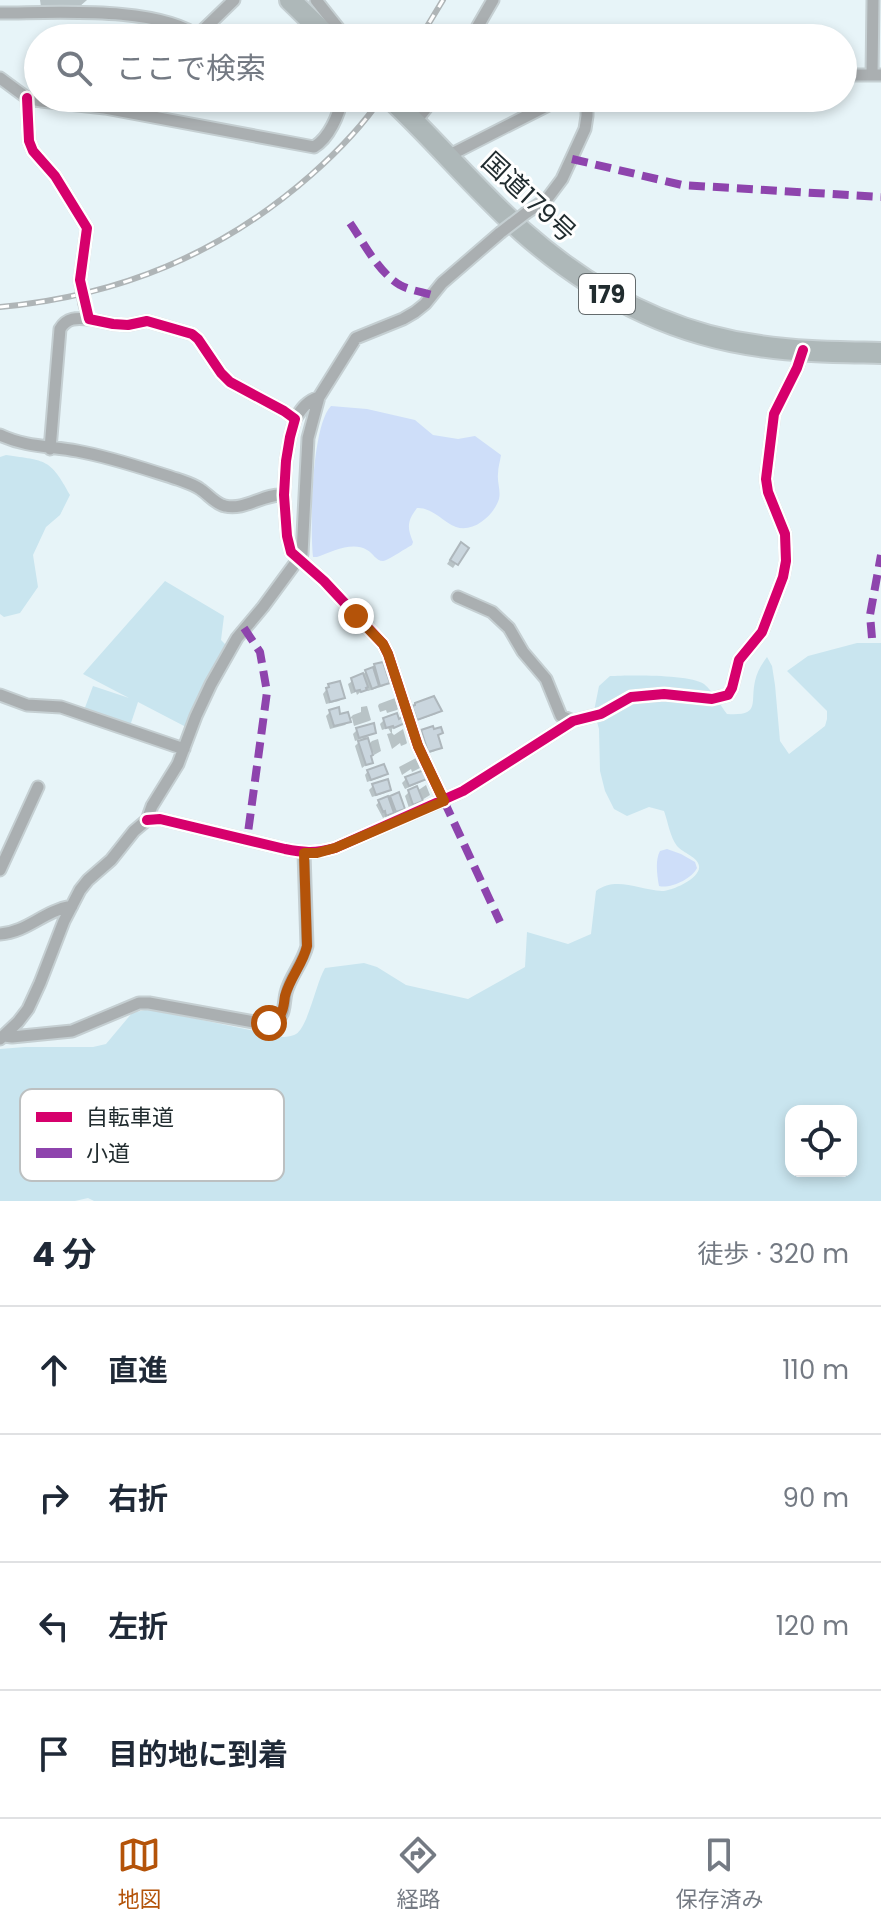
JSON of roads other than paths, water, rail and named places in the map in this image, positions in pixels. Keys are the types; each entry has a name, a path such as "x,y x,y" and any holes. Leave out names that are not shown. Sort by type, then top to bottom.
{"highway":[{"path":"290,0 315,24"},
{"name":"国道179号","path":"404,112 522,231 595,287 638,311 728,341 803,350 881,353"}],"street":[{"path":"205,24 224,0"},
{"path":"209,24 234,0"},
{"path":"316,0 335,24"},
{"path":"479,24 493,0"},
{"path":"873,0 876,75"},
{"path":"0,13 120,14 171,24"},
{"path":"0,78 24,96"},
{"path":"28,112 29,141 33,151 55,176 87,228 80,280 89,319"},
{"path":"126,112 314,147 319,145 338,112"},
{"path":"415,122 423,112"},
{"path":"448,156 534,112"},
{"path":"2,1037 28,1009 64,921 88,880 147,820 184,749 208,689 237,638 302,554 308,438 319,397 356,338 415,312 442,283 500,233 547,199 562,179 585,129 587,112"},
{"path":"50,449 60,329 70,319 128,325 147,321 192,334 230,382 295,419"},
{"path":"147,820 160,819 304,853 317,853 444,801 573,721 601,714 617,703 638,696 664,694 712,699 728,695 739,660 762,632 783,577 785,534 766,479 774,414 803,350"},
{"path":"319,397 303,406 290,437 284,495 289,546 298,560 324,581 383,644 418,746 444,801"},
{"path":"0,435 50,449 75,450 180,480 225,506 284,495"},
{"path":"458,597 492,612 509,628 523,652 546,679 561,716 573,721"},
{"path":"0,695 27,705 58,706 184,749"},
{"path":"0,870 38,787"},
{"path":"2,1037 72,1031 139,1003 254,1022 269,1023 279,1018 286,992 307,946 304,853"},
{"path":"0,934 12,933 52,911 72,906"}],"railway":[{"path":"428,24 443,0"},
{"path":"0,307 86,293 127,281 204,249 277,203 349,139 371,112"}]}
